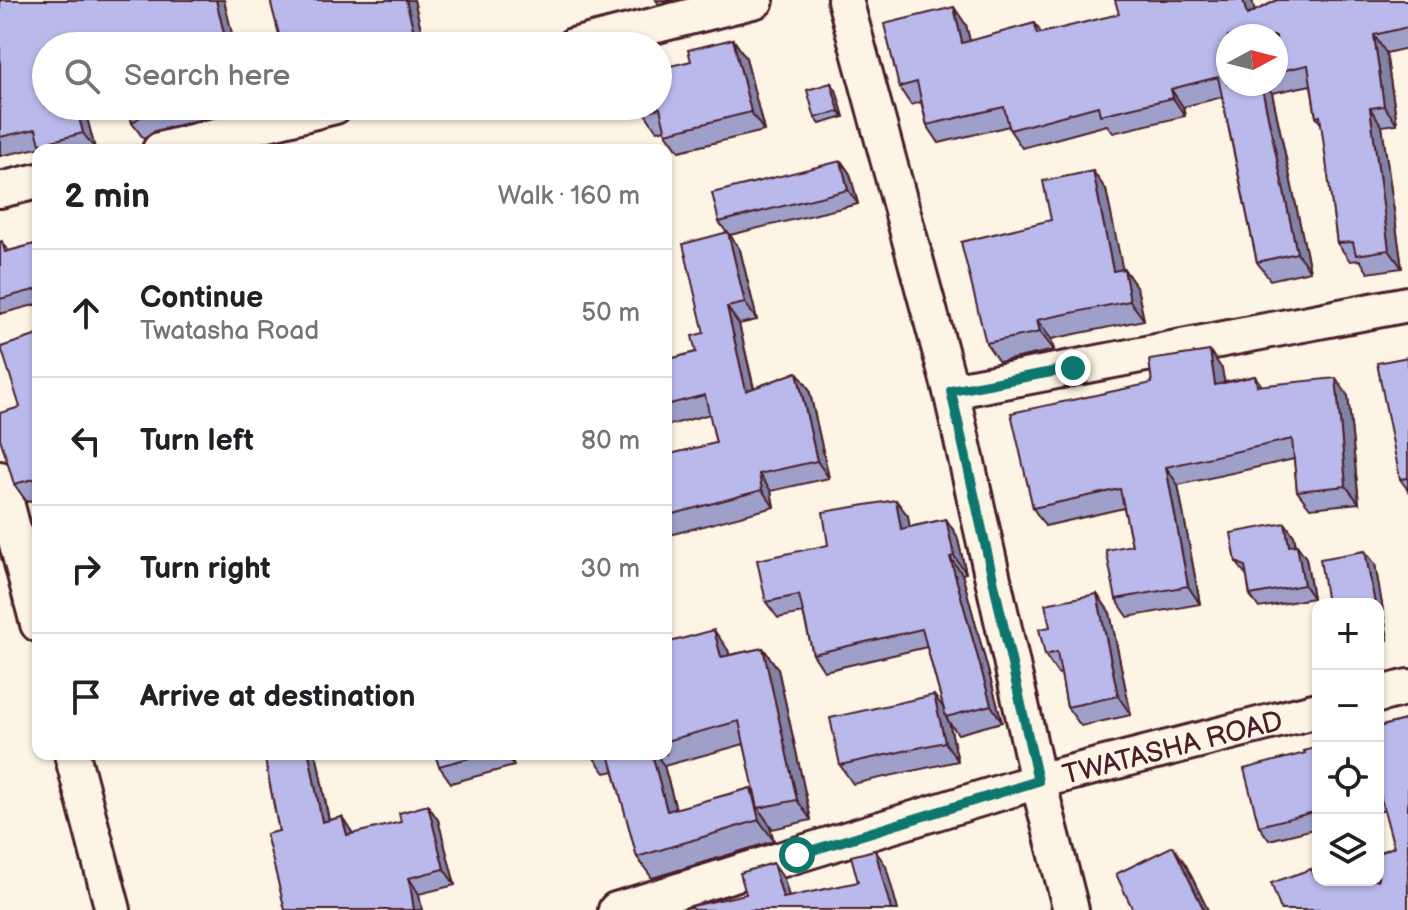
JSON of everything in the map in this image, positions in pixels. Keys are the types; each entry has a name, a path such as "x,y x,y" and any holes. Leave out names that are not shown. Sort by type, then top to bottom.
{"street":[{"path":"629,32 756,0"},
{"path":"845,0 951,391 1038,781 1071,910"},
{"path":"184,144 279,120"},
{"path":"0,190 32,182"},
{"path":"951,391 1408,304"},
{"path":"0,479 32,601"},
{"path":"1384,693 1408,687"},
{"name":"TWATASHA ROAD","path":"616,910 1038,781 1312,712"},
{"path":"74,760 113,910"}],"building":[{"path":"0,0 216,0 224,32 32,32 32,120 80,120 83,133 40,144 36,129 0,137"},
{"path":"270,0 406,0 414,32 278,32"},
{"path":"1115,0 1243,0 1247,15 1277,0 1408,0 1408,27 1374,35 1384,106 1370,108 1389,250 1356,255 1353,242 1337,243 1320,116 1316,117 1308,65 1288,69 1288,24 1216,24 1216,78 1171,89 1173,98 1100,115 1098,106 1010,130 1004,107 927,125 917,82 899,87 884,24 954,7 962,43 1035,23 1037,34 1119,14"},
{"path":"733,39 751,112 666,133 663,120 672,120 672,66 691,61 688,50"},
{"path":"831,83 839,111 815,118 807,90"},
{"path":"1222,96 1264,96 1297,253 1257,262"},
{"path":"841,161 848,190 719,222 712,193"},
{"path":"1093,171 1113,271 1124,269 1130,301 1037,320 1040,332 986,343 961,242 1051,220 1043,181"},
{"path":"728,232 745,303 727,307 746,391 797,372 817,461 759,474 762,490 672,514 672,454 716,443 705,395 672,403 672,358 696,352 692,336 704,333 683,244"},
{"path":"0,242 5,252 32,245 32,291 0,299"},
{"path":"32,337 32,480 14,484 0,438 0,413 20,407 1,347"},
{"path":"1210,351 1215,385 1255,376 1257,386 1336,378 1346,486 1297,491 1292,439 1166,467 1188,586 1116,599 1106,550 1132,545 1120,489 1033,508 1011,413 1152,383 1149,360"},
{"path":"1408,357 1408,478 1400,479 1377,363"},
{"path":"896,500 901,529 946,519 954,556 950,557 991,705 946,717 922,629 813,654 799,595 766,602 757,560 828,545 823,512"},
{"path":"1285,523 1289,546 1297,545 1304,585 1250,595 1245,566 1236,562 1231,533"},
{"path":"1365,551 1374,598 1326,598 1320,559"},
{"path":"1097,594 1118,696 1067,707 1057,652 1045,655 1039,629 1050,627 1045,604"},
{"path":"714,630 721,657 763,648 797,800 758,808 739,721 672,739 672,641"},
{"path":"934,695 945,742 840,765 830,718"},
{"path":"1405,720 1408,733 1408,910 1281,910 1271,883 1311,869 1312,886 1384,886 1384,851 1394,847 1384,810 1384,725"},
{"path":"1312,749 1312,813 1259,826 1244,769"},
{"path":"265,760 310,760 322,822 342,817 347,835 401,822 399,813 428,805 444,869 409,878 414,910 285,910 266,834 279,831"},
{"path":"437,760 462,760 439,766"},
{"path":"611,760 654,760 667,811 751,788 759,820 637,857"},
{"path":"1173,846 1204,910 1133,910 1116,874"},
{"path":"875,850 891,910 693,910 692,906 746,894 740,873 773,863 783,898 858,882 851,856"}],"route":[{"path":"797,855 1038,781 951,391 1073,368"}]}
